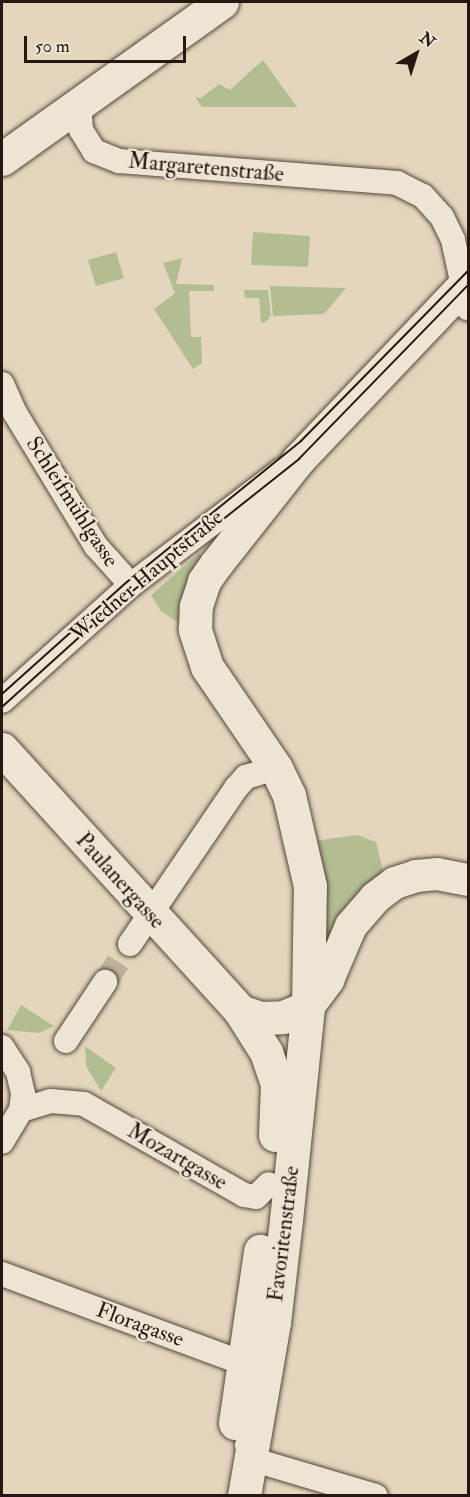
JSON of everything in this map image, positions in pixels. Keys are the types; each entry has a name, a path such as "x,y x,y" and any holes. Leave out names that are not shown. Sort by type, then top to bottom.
{"main road":[{"path":"2,159 222,2"},
{"name":"Wiedner Hauptstraße","path":"215,679 195,629 196,606 204,581 299,459 466,292"},
{"name":"Favoritenstraße","path":"215,679 276,768 297,825 310,886 308,1007 274,1322 223,1496"},
{"name":"Paulanergasse","path":"2,749 240,1011"},
{"path":"240,1011 260,1018 283,1017 308,1007"},
{"name":"Favoritenstraße","path":"240,1011 266,1052 277,1084 269,1184 242,1363 249,1405 251,1459 244,1496"}],"street":[{"name":"Margaretenstraße","path":"79,106 81,130 94,151 119,161 397,183 423,196 442,217 453,240 466,292"},
{"name":"Schleifmühlgasse","path":"2,384 15,413 96,546 131,585"},
{"name":"Wiedner Hauptstraße","path":"2,701 131,585 239,500 299,459"},
{"path":"130,944 236,788 246,777 276,768"},
{"path":"308,1007 328,980 351,926 375,898 407,878 437,874 468,880"},
{"path":"66,1041 105,982"},
{"path":"2,1047 18,1072 21,1110 2,1142"},
{"name":"Mozartgasse","path":"21,1110 51,1101 84,1104 244,1195 256,1197 269,1184"},
{"name":"Floragasse","path":"2,1274 242,1363"},
{"path":"251,1459 376,1496"}],"green space":[{"path":"263,60 297,107 202,107 195,97 201,98 219,84 230,90"},
{"path":"253,232 310,236 308,267 251,265"},
{"path":"116,252 124,278 96,286 88,260"},
{"path":"182,258 176,284 214,285 214,291 189,291 191,337 201,337 202,363 193,369 154,309 175,293 163,263"},
{"path":"270,286 346,288 324,314 273,316"},
{"path":"244,290 268,290 271,315 266,322 261,323 259,298 245,298"},
{"path":"199,553 205,559 180,624 161,611 151,595"},
{"path":"358,835 376,842 384,874 323,975 321,857 314,855 313,841"},
{"path":"21,1005 54,1026 39,1033 7,1030"},
{"path":"85,1046 116,1068 101,1091 86,1066"}],"tunnel":[{"path":"105,982 130,944"}],"tram line":[{"path":"2,694 127,582 301,441 468,271"},
{"path":"2,707 115,605 299,459 468,285"}]}
